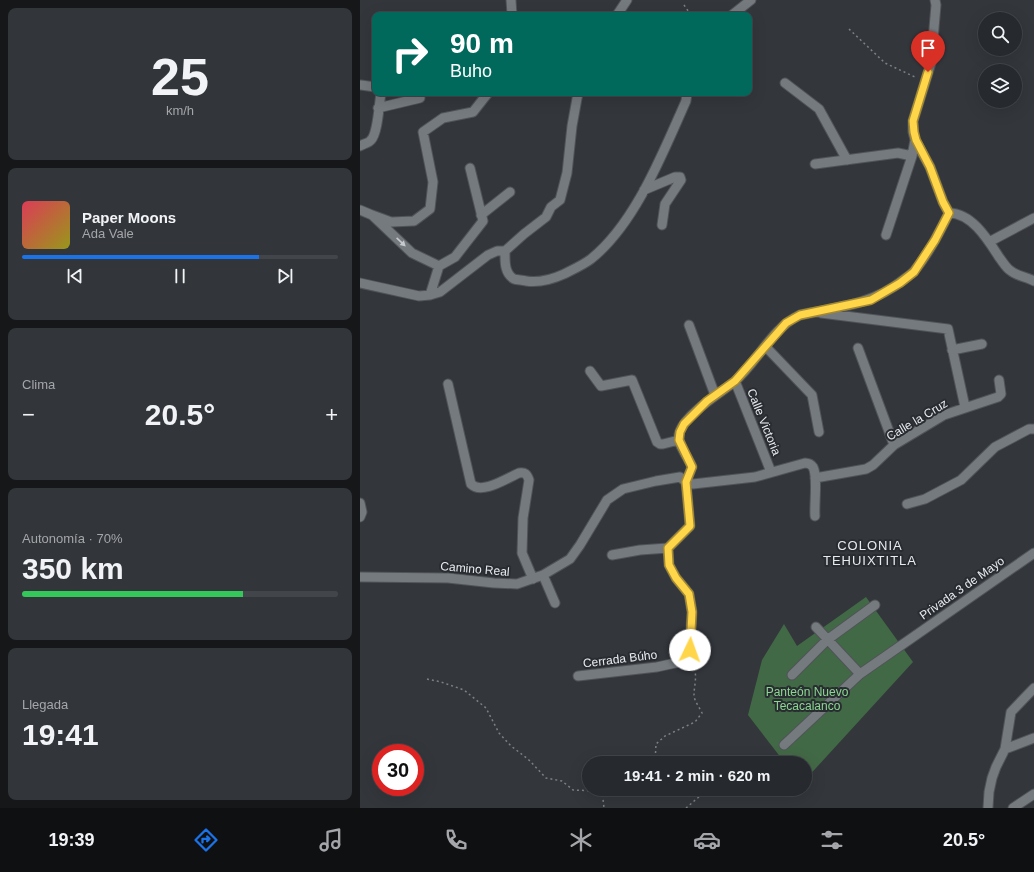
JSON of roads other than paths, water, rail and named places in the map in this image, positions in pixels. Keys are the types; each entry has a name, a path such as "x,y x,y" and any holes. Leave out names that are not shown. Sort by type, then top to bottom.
{"street":[{"path":"511,0 512,12"},
{"path":"619,12 627,0"},
{"path":"736,12 751,0"},
{"path":"935,0 936,5 931,63 913,121 916,140 930,167 943,202 949,213"},
{"path":"785,83 819,110 847,160"},
{"path":"361,85 372,87"},
{"path":"360,146 372,140 377,129 380,96"},
{"path":"360,210 391,222 414,220 430,209 434,182 423,132 443,118 472,112 485,96"},
{"path":"577,96 572,126 567,173 560,200 551,207 546,217 524,234 505,252 505,264 507,271 514,279 531,282 552,279 577,268 590,260 614,236 644,190 656,168 686,101 687,96"},
{"path":"378,108 420,98"},
{"path":"886,235 916,140"},
{"path":"815,164 898,153 912,156"},
{"path":"430,295 439,266 455,257 483,221 470,168"},
{"path":"644,190 680,176 681,180 665,204 662,225"},
{"path":"481,215 510,192"},
{"path":"949,213 956,213 972,222 990,242 1011,272 1034,281"},
{"path":"612,554 668,548 690,526 686,482 692,467 679,440 680,432 684,424 715,395 735,381 775,334 793,318 800,315 871,300 900,283 914,272 935,240 949,213"},
{"path":"372,215 412,253 439,266"},
{"path":"990,242 1034,218"},
{"path":"360,283 419,296 430,295 440,292 488,255 497,251 505,252"},
{"path":"814,312 948,329 965,407"},
{"path":"689,325 715,395"},
{"path":"952,350 982,344"},
{"path":"765,346 812,395 819,432"},
{"path":"858,348 894,446"},
{"path":"590,371 601,386 632,380 657,442 663,444 679,440"},
{"name":"Calle la Cruz","path":"815,478 866,469 873,465 894,446 944,415 998,397 1001,394 1000,380"},
{"name":"Calle Victoria","path":"735,381 771,472"},
{"path":"448,384 471,484 474,487 479,488 488,487 519,472 526,474 529,480 524,518 522,553 533,579"},
{"path":"907,504 925,499 961,480 995,446 1029,429 1034,429"},
{"path":"686,482 693,484 754,477 809,463 813,467 815,478 815,516"},
{"name":"Camino Real","path":"360,577 448,578 517,584 543,575 570,559 607,500 623,489 680,477 686,482"},
{"path":"360,503 362,512 360,517"},
{"name":"Cerrada Búho","path":"578,676 657,667 689,660 692,612 689,594 676,578 669,565 668,548"},
{"name":"Privada 3 de Mayo","path":"784,745 860,674 1034,553"},
{"path":"543,575 555,603"},
{"path":"792,675 827,640 875,605"},
{"path":"816,627 860,674"},
{"path":"988,808 992,778 1005,749 1011,712 1034,688"},
{"path":"1005,749 1034,738"},
{"path":"1013,808 1034,794"}],"district":[{"name":"COLONIA TEHUIXTITLA","path":"870,552"}],"park label":[{"name":"Panteón Nuevo Tecacalanco","path":"807,699"}]}
